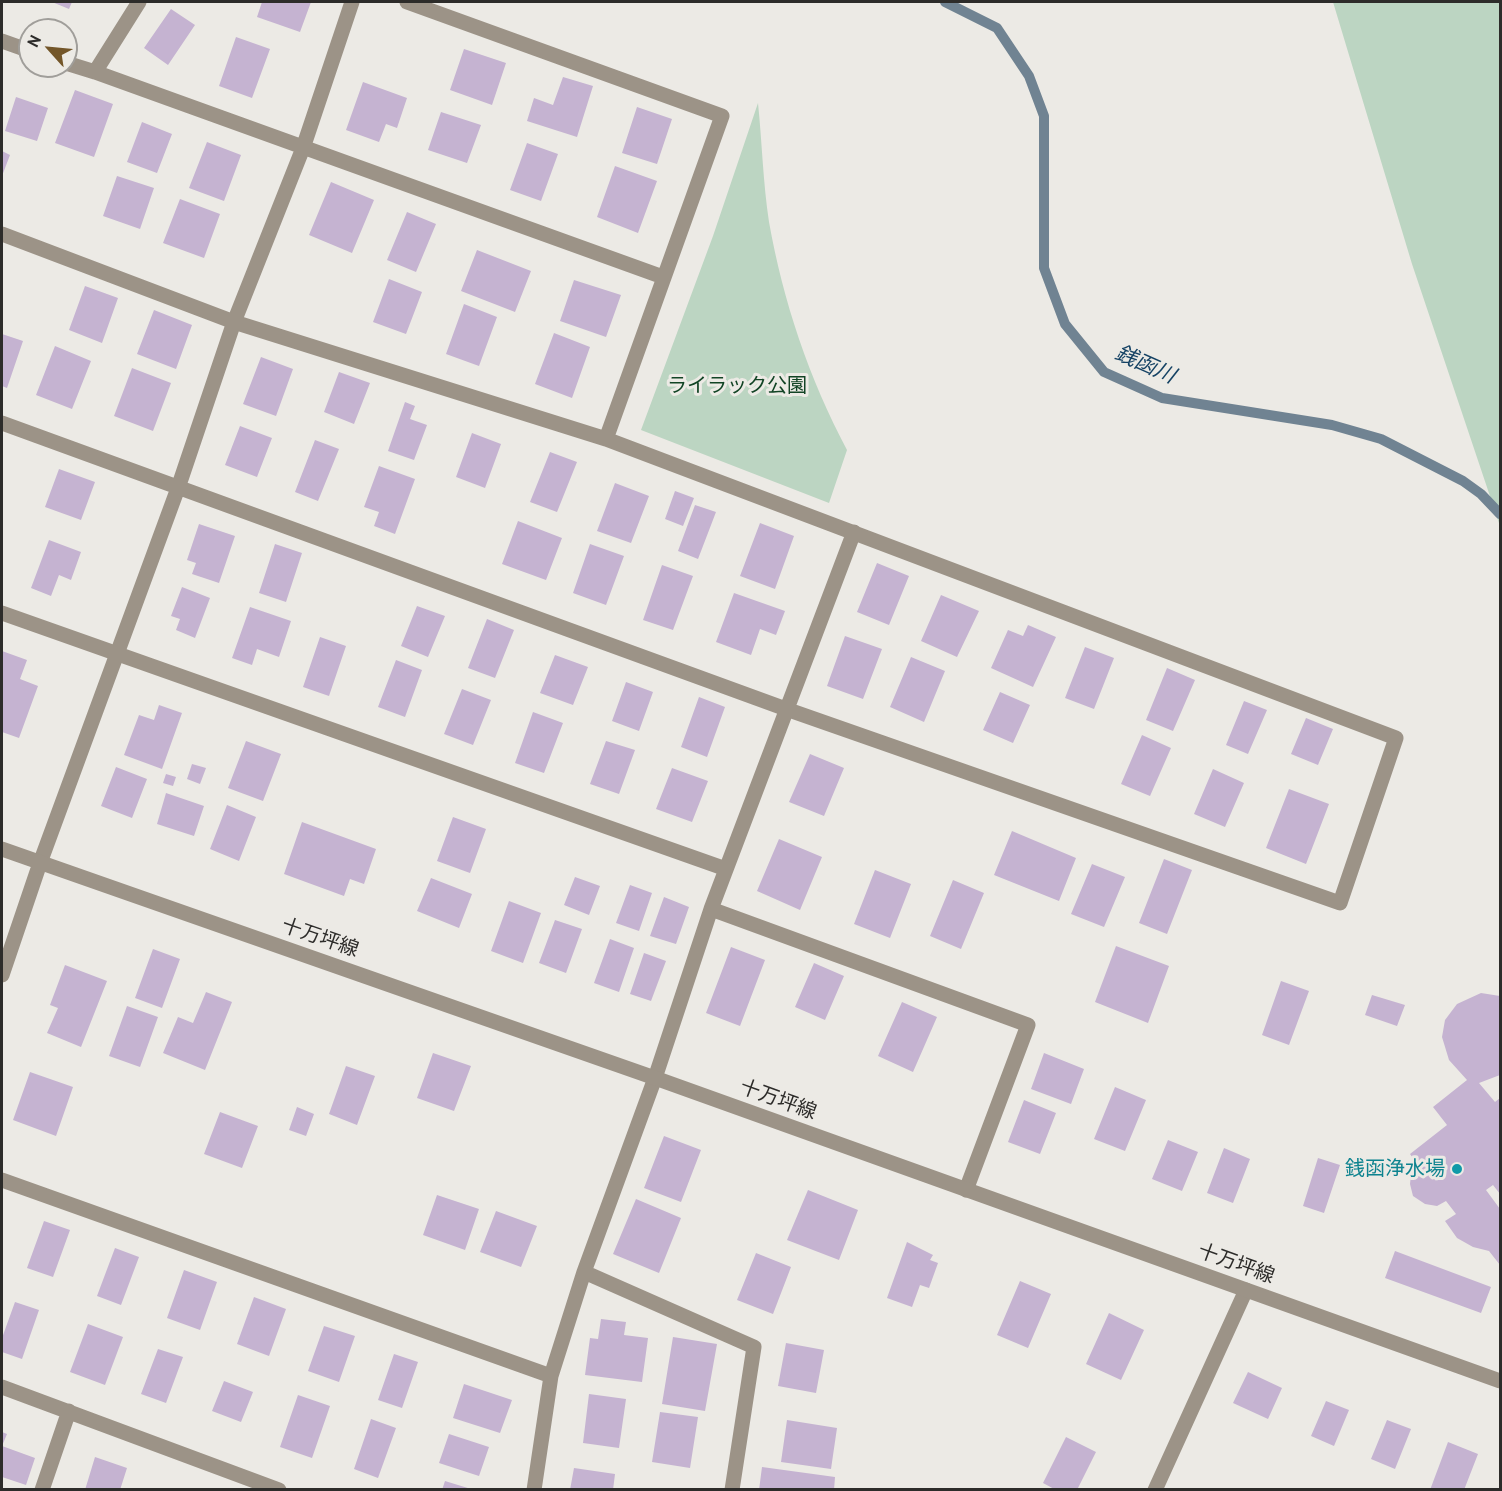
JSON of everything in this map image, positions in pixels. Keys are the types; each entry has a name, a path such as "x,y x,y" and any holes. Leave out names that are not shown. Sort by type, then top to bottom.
{"street":[{"path":"95,72 139,2"},
{"path":"2,975 115,655 178,488 234,322 303,148 352,2"},
{"path":"406,2 722,116 606,439"},
{"path":"2,41 18,47"},
{"path":"78,67 663,277"},
{"path":"2,234 234,322 606,439 1396,738 1340,903 786,709 2,423"},
{"path":"534,1490 551,1376 584,1272 655,1078 711,909 854,532"},
{"path":"2,613 115,655 726,869"},
{"name":"十万坪線","path":"2,849 655,1078 1500,1381"},
{"path":"711,909 1028,1025 966,1190"},
{"path":"2,1180 551,1376"},
{"path":"584,1272 754,1347 732,1490"},
{"path":"1155,1490 1246,1290"},
{"path":"2,1387 279,1490"},
{"path":"42,1490 69,1411"}],"green space":[{"path":"1333,2 1500,2 1500,526 1412,264"},
{"name":"ライラック公園","path":"758,103 769,222 782,281 809,367 847,450 829,503 641,430 713,236"}],"building":[{"path":"52,2 72,2 69,9"},
{"path":"262,2 311,2 300,32 257,17"},
{"path":"171,9 195,25 168,65 144,48"},
{"path":"236,37 270,49 252,98 219,86"},
{"path":"464,49 506,63 492,105 450,90"},
{"path":"563,77 593,86 577,137 527,121 534,98 553,105"},
{"path":"363,82 407,98 397,128 386,124 379,142 346,130"},
{"path":"75,90 113,104 94,157 55,143"},
{"path":"16,97 48,108 37,141 5,131"},
{"path":"637,107 672,119 657,164 622,153"},
{"path":"441,112 481,125 467,163 428,150"},
{"path":"142,122 172,134 157,173 127,162"},
{"path":"207,142 241,155 224,201 189,188"},
{"path":"527,143 558,154 541,201 510,190"},
{"path":"2,151 10,155 2,176"},
{"path":"615,166 657,181 638,233 597,217"},
{"path":"117,176 154,188 140,229 103,216"},
{"path":"331,182 374,200 352,253 309,235"},
{"path":"180,199 220,214 204,258 163,243"},
{"path":"407,212 436,224 416,272 387,260"},
{"path":"477,250 531,271 515,312 461,291"},
{"path":"389,279 422,292 406,334 373,322"},
{"path":"574,280 621,295 606,337 560,321"},
{"path":"85,286 118,298 102,343 69,330"},
{"path":"464,304 497,317 479,366 446,354"},
{"path":"154,310 192,325 176,369 137,354"},
{"path":"554,333 590,347 572,398 535,384"},
{"path":"2,334 23,341 7,388 2,386"},
{"path":"55,346 91,361 72,409 36,395"},
{"path":"261,357 293,369 276,416 243,404"},
{"path":"132,368 171,383 153,431 114,416"},
{"path":"339,372 370,383 354,424 324,412"},
{"path":"405,402 415,406 410,419 427,425 414,460 388,451"},
{"path":"240,426 272,438 257,477 225,465"},
{"path":"472,433 501,444 485,488 456,477"},
{"path":"315,440 339,449 318,501 295,492"},
{"path":"550,452 577,462 557,512 530,502"},
{"path":"379,466 415,479 395,534 374,526 379,512 364,507"},
{"path":"59,469 95,482 81,520 45,507"},
{"path":"615,483 649,496 631,543 597,531"},
{"path":"675,491 694,498 683,526 665,519"},
{"path":"695,505 716,512 698,559 678,551"},
{"path":"518,521 562,538 546,580 502,564"},
{"path":"760,523 794,536 775,589 740,576"},
{"path":"199,524 235,536 219,583 192,574 196,563 187,560"},
{"path":"49,540 81,552 71,580 59,575 51,596 31,588"},
{"path":"275,544 302,553 286,602 259,593"},
{"path":"590,544 624,556 606,605 573,593"},
{"path":"877,563 909,576 889,625 857,612"},
{"path":"662,565 693,576 673,630 643,620"},
{"path":"182,587 210,598 195,638 176,630 180,619 171,616"},
{"path":"734,593 785,611 776,635 760,629 751,655 716,642"},
{"path":"941,595 979,611 957,657 921,641"},
{"path":"417,606 445,616 428,657 401,646"},
{"path":"250,607 291,621 279,657 257,649 252,665 232,658"},
{"path":"487,619 514,630 495,678 468,668"},
{"path":"1028,625 1056,637 1033,687 991,668 1008,630 1023,636"},
{"path":"845,636 882,649 863,699 827,686"},
{"path":"320,637 346,646 329,696 303,687"},
{"path":"1085,647 1114,658 1094,709 1065,698"},
{"path":"2,651 27,660 20,679 38,686 19,738 2,732"},
{"path":"555,655 588,667 573,705 540,693"},
{"path":"911,657 945,671 924,722 890,707"},
{"path":"396,660 422,670 405,717 378,707"},
{"path":"1167,668 1195,680 1173,731 1146,720"},
{"path":"626,682 653,692 639,731 612,721"},
{"path":"462,689 491,700 473,745 444,734"},
{"path":"1000,692 1030,705 1013,743 983,730"},
{"path":"699,697 725,707 707,757 681,747"},
{"path":"1244,701 1267,710 1248,754 1226,745"},
{"path":"159,705 182,713 162,769 124,755 139,715 154,720"},
{"path":"533,712 563,723 544,773 515,763"},
{"path":"1306,718 1333,729 1318,765 1291,754"},
{"path":"1142,735 1171,748 1150,796 1121,784"},
{"path":"246,741 281,754 263,801 228,788"},
{"path":"606,741 635,750 619,794 590,784"},
{"path":"810,754 844,768 824,816 789,802"},
{"path":"192,764 206,768 200,784 187,779"},
{"path":"116,767 147,779 132,818 101,806"},
{"path":"672,768 708,781 692,822 656,809"},
{"path":"1213,769 1244,783 1225,827 1194,814"},
{"path":"166,774 176,777 173,786 163,783"},
{"path":"1289,789 1329,804 1306,864 1266,848"},
{"path":"166,793 204,806 194,836 157,824"},
{"path":"227,805 256,817 239,861 210,849"},
{"path":"453,817 486,829 470,873 437,861"},
{"path":"302,822 376,849 364,884 350,879 344,896 284,874"},
{"path":"1012,831 1076,858 1059,901 994,875"},
{"path":"779,839 822,857 800,910 757,891"},
{"path":"1164,859 1192,870 1167,934 1139,923"},
{"path":"1092,864 1125,877 1104,927 1071,914"},
{"path":"875,870 911,884 890,938 854,924"},
{"path":"575,877 600,886 589,915 564,905"},
{"path":"431,878 472,894 459,928 417,911"},
{"path":"953,880 984,893 961,949 930,936"},
{"path":"630,885 652,893 639,931 616,923"},
{"path":"664,897 689,907 676,944 650,936"},
{"path":"509,901 541,913 523,963 491,951"},
{"path":"555,920 582,929 566,973 539,963"},
{"path":"610,939 634,948 619,992 594,983"},
{"path":"1116,946 1169,966 1148,1023 1095,1002"},
{"path":"731,947 765,960 740,1026 706,1013"},
{"path":"153,949 180,959 162,1008 135,998"},
{"path":"644,953 666,961 651,1001 630,994"},
{"path":"814,963 844,976 825,1020 795,1007"},
{"path":"65,965 107,981 81,1047 47,1033 58,1008 50,1005"},
{"path":"1281,981 1309,991 1289,1045 1262,1035"},
{"path":"206,992 232,1002 205,1070 163,1053 178,1017 193,1023"},
{"name":"銭函浄水場","path":"1481,993 1500,996 1500,1075 1479,1083 1495,1102 1500,1098 1500,1194 1493,1185 1486,1190 1500,1209 1500,1265 1489,1251 1473,1247 1457,1238 1445,1221 1456,1214 1446,1201 1437,1206 1425,1204 1413,1196 1410,1184 1411,1175 1417,1164 1410,1154 1447,1125 1433,1107 1467,1080 1449,1060 1442,1037 1445,1020 1457,1004"},
{"path":"1372,995 1405,1005 1397,1026 1365,1015"},
{"path":"902,1002 937,1017 913,1072 878,1056"},
{"path":"127,1006 158,1017 140,1067 109,1056"},
{"path":"433,1053 471,1066 454,1111 417,1098"},
{"path":"1044,1053 1084,1069 1071,1104 1031,1089"},
{"path":"346,1066 375,1076 357,1125 329,1114"},
{"path":"30,1072 73,1087 56,1136 13,1120"},
{"path":"1115,1087 1146,1100 1125,1151 1094,1139"},
{"path":"1024,1100 1056,1113 1040,1154 1008,1142"},
{"path":"297,1107 314,1114 306,1136 289,1130"},
{"path":"220,1112 258,1126 242,1168 204,1154"},
{"path":"664,1136 701,1150 681,1202 644,1188"},
{"path":"1168,1140 1198,1152 1182,1191 1152,1179"},
{"path":"1224,1148 1250,1159 1233,1203 1207,1193"},
{"path":"1318,1158 1340,1165 1324,1213 1303,1206"},
{"path":"808,1190 858,1210 839,1260 787,1240"},
{"path":"437,1195 479,1209 465,1250 423,1235"},
{"path":"636,1199 681,1218 659,1273 613,1254"},
{"path":"496,1211 537,1226 521,1267 480,1252"},
{"path":"44,1221 70,1230 53,1277 27,1268"},
{"path":"907,1242 933,1255 930,1260 938,1263 929,1288 920,1285 912,1307 887,1298"},
{"path":"115,1248 139,1257 121,1305 97,1296"},
{"path":"1395,1251 1491,1287 1481,1313 1385,1278"},
{"path":"756,1253 791,1267 773,1314 737,1300"},
{"path":"184,1270 217,1282 200,1330 167,1318"},
{"path":"1020,1281 1051,1294 1028,1348 997,1335"},
{"path":"254,1297 286,1309 269,1356 237,1344"},
{"path":"15,1302 39,1310 22,1359 2,1352 2,1338"},
{"path":"1109,1313 1144,1330 1121,1380 1086,1364"},
{"path":"601,1319 626,1322 624,1335 648,1338 642,1382 585,1375 590,1338 598,1339"},
{"path":"88,1324 123,1337 105,1385 70,1372"},
{"path":"324,1326 355,1336 339,1382 308,1371"},
{"path":"673,1337 717,1344 705,1411 662,1404"},
{"path":"786,1343 824,1350 816,1393 778,1386"},
{"path":"158,1349 183,1357 166,1403 141,1394"},
{"path":"394,1354 418,1362 402,1408 378,1400"},
{"path":"1248,1372 1282,1388 1268,1419 1233,1403"},
{"path":"224,1381 253,1392 241,1422 212,1411"},
{"path":"464,1384 512,1400 500,1433 453,1418"},
{"path":"589,1394 626,1399 619,1448 583,1443"},
{"path":"298,1395 330,1406 312,1458 280,1447"},
{"path":"1326,1401 1349,1410 1334,1446 1311,1436"},
{"path":"660,1412 698,1417 690,1468 652,1462"},
{"path":"371,1419 396,1428 378,1478 354,1469"},
{"path":"787,1420 837,1428 831,1469 781,1462"},
{"path":"1387,1420 1411,1429 1395,1469 1371,1459"},
{"path":"2,1432 7,1434 2,1446"},
{"path":"449,1434 489,1447 479,1476 439,1463"},
{"path":"1066,1437 1096,1452 1077,1490 1056,1490 1043,1483"},
{"path":"1448,1442 1478,1454 1464,1490 1430,1490"},
{"path":"2,1446 35,1458 26,1485 2,1477"},
{"path":"95,1457 127,1468 120,1490 85,1490"},
{"path":"762,1467 835,1477 834,1490 759,1490"},
{"path":"574,1468 615,1474 613,1490 570,1490"},
{"path":"445,1481 471,1489 471,1490 442,1490"}],"waterway":[{"name":"銭函川","path":"945,2 997,28 1029,76 1044,116 1044,268 1065,324 1104,372 1162,398 1332,425 1381,439 1463,481 1481,494 1500,514"}],"place":[{"name":"銭函浄水場","path":"1457,1169"}]}
